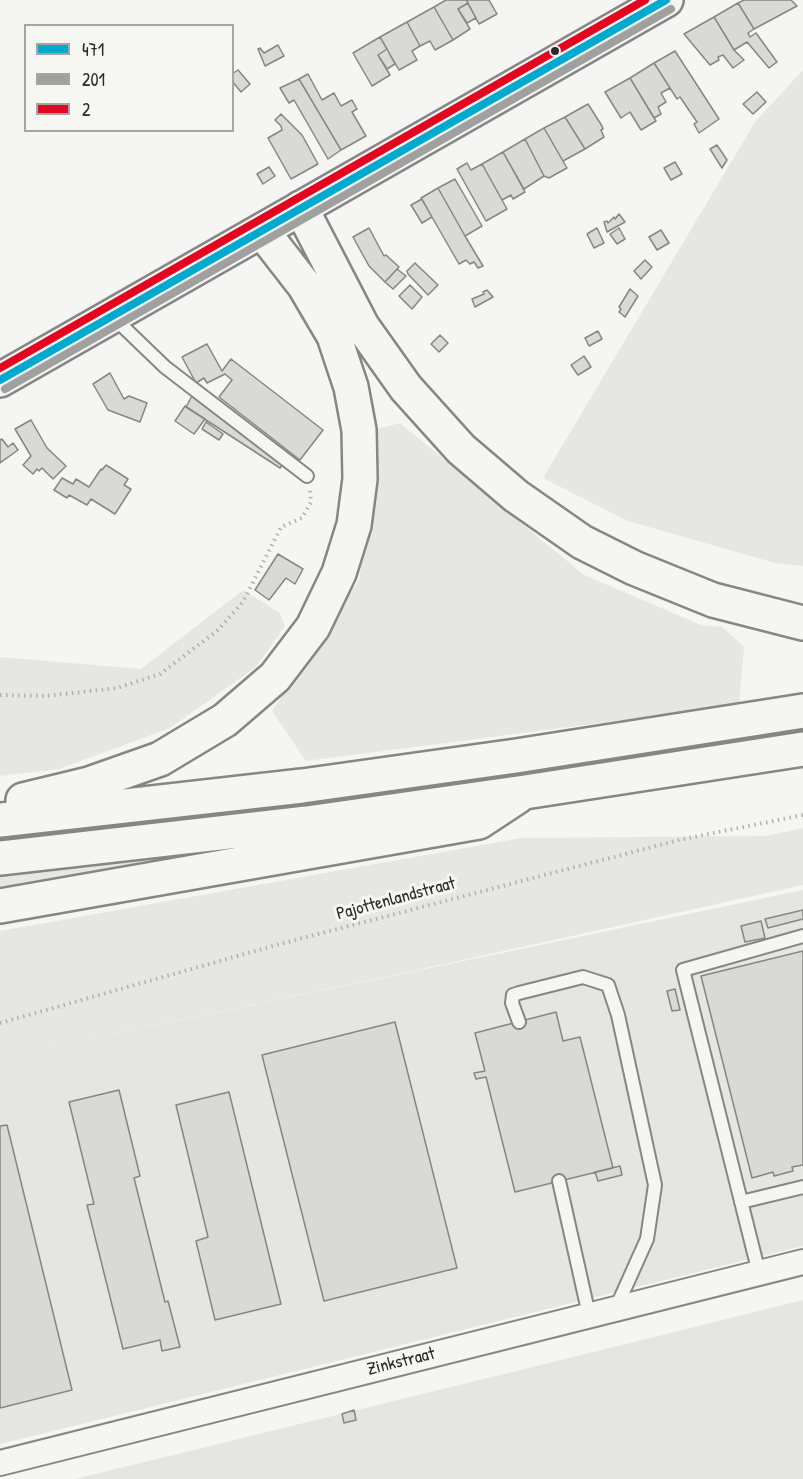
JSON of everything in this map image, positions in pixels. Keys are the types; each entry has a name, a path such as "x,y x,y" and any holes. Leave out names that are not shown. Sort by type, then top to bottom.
{"main road":[{"path":"0,380 301,208 629,8 666,0"},
{"path":"301,208 362,326 406,388 461,449 516,496 582,542 634,568 713,600 803,624"},
{"path":"0,808 19,801 89,784 160,759 225,720 274,676 313,627 339,573 354,525 360,479 359,430 351,387 334,336 304,285 262,231"},
{"path":"0,820 302,786 516,756 803,711"},
{"path":"0,858 307,823 525,792 803,748"},
{"path":"0,906 479,822 525,792"}],"street":[{"name":"Zinkstraat","path":"0,1462 803,1262"}],"lane":[{"path":"112,316 165,367 307,476"},
{"path":"759,1273 682,970 803,936"},
{"path":"519,1022 512,1003 513,995 583,977 608,984 618,1015 655,1185 647,1239 616,1309"},
{"path":"559,1181 589,1316"},
{"path":"741,1202 803,1187"}],"path":[{"path":"0,694 46,696 117,688 160,674 217,631 243,602 281,527 302,518 311,502 307,476"},
{"name":"Pajottenlandstraat","path":"0,1023 280,944 668,843 803,815"}],"shaded area":[{"path":"803,70 803,566 775,563 628,521 543,478 755,122"},
{"path":"400,423 584,575 701,625 722,627 744,647 739,705 306,761 272,711 359,580 375,470 377,429"},
{"path":"243,590 280,613 285,626 256,667 170,728 59,769 0,776 0,657 141,669"},
{"path":"803,828 803,885 404,973 0,1058 0,931 521,838 766,836"},
{"path":"167,851 167,858 172,865 0,894 0,874"},
{"path":"803,890 803,1246 0,1444 0,1058"},
{"path":"803,1300 803,1479 75,1479 496,1376"}],"building":[{"path":"446,0 466,0 468,3 458,9 470,29 453,40 434,7"},
{"path":"466,0 489,0 497,14 479,24"},
{"path":"744,0 791,0 797,6 754,29 738,3"},
{"path":"468,3 476,18 467,23 458,9"},
{"path":"738,3 754,29 748,33 750,37 756,33 777,62 769,68 747,42 734,50 714,17"},
{"path":"434,7 453,40 435,50 430,41 420,46 407,22"},
{"path":"714,17 734,50 744,60 733,68 723,55 710,65 684,34"},
{"path":"407,22 420,46 412,51 417,60 399,70 380,37"},
{"path":"380,37 387,49 378,55 390,75 372,86 353,53"},
{"path":"278,45 284,56 265,66 258,49 260,48 264,53"},
{"path":"387,49 395,64 387,69 378,55"},
{"path":"675,51 719,119 699,133 694,124 697,122 680,97 677,99 654,63"},
{"path":"654,63 670,88 661,93 666,102 658,107 661,114 654,118 630,78"},
{"path":"238,70 250,84 241,92 234,83 234,73"},
{"path":"308,74 322,100 334,93 341,106 352,100 357,109 352,112 366,136 341,150 299,79"},
{"path":"630,78 656,121 641,130 630,112 621,118 605,92"},
{"path":"299,79 341,150 328,159 294,100 289,103 280,88"},
{"path":"757,92 766,102 753,114 743,104"},
{"path":"588,104 602,126 604,137 585,149 565,117"},
{"path":"281,114 302,135 318,164 291,179 268,138 282,130 275,120"},
{"path":"565,117 585,149 563,161 544,128"},
{"path":"544,128 567,168 549,178 544,176 525,139"},
{"path":"525,139 544,176 524,189 503,152"},
{"path":"717,145 727,160 722,168 710,149"},
{"path":"503,152 525,192 513,199 511,195 502,200 482,164"},
{"path":"675,162 682,174 671,180 664,168"},
{"path":"467,163 471,170 482,164 507,209 486,221 457,169"},
{"path":"269,167 275,176 263,184 257,174"},
{"path":"455,179 482,226 465,236 438,188"},
{"path":"438,188 483,266 478,268 474,262 470,264 466,260 459,264 421,198"},
{"path":"422,199 432,217 422,223 411,205"},
{"path":"619,214 625,222 607,232 604,222 608,223"},
{"path":"369,228 384,256 386,255 399,267 385,282 369,266 353,237"},
{"path":"597,228 604,243 594,248 587,234"},
{"path":"619,228 625,239 617,244 610,234"},
{"path":"661,230 669,243 657,250 649,237"},
{"path":"645,260 652,267 641,279 634,271"},
{"path":"415,263 438,285 428,295 408,274 407,271"},
{"path":"397,269 406,276 393,289 385,282"},
{"path":"410,285 422,297 412,309 399,296"},
{"path":"630,289 638,296 625,317 619,312 621,309 619,307"},
{"path":"487,290 493,297 475,307 472,299 484,294 483,292"},
{"path":"598,331 602,339 589,346 585,338"},
{"path":"440,335 448,343 439,352 431,344"},
{"path":"207,344 222,371 231,359 323,430 300,460 219,397 232,380 225,374 207,383 204,378 196,383 182,357"},
{"path":"584,356 591,367 578,375 571,365"},
{"path":"110,373 124,399 129,396 147,403 140,422 108,410 93,384"},
{"path":"193,394 284,463 280,468 186,407"},
{"path":"185,406 205,419 194,434 175,421"},
{"path":"31,420 47,448 66,466 53,479 42,468 39,471 37,469 33,474 23,465 31,456 15,429"},
{"path":"206,422 223,434 219,440 202,429"},
{"path":"2,439 8,447 13,443 18,450 0,463 0,440"},
{"path":"106,465 128,479 124,485 131,489 115,514 91,499 87,505 69,495 67,498 54,490 62,478 73,484 76,479 89,487"},
{"path":"278,554 303,569 295,584 286,578 269,600 255,590"},
{"path":"803,910 803,919 768,928 765,919"},
{"path":"761,921 765,938 745,942 741,926"},
{"path":"803,951 803,1165 792,1167 793,1171 774,1176 773,1172 752,1178 701,976"},
{"path":"675,989 680,1010 672,1011 667,991"},
{"path":"556,1012 563,1041 580,1037 613,1168 515,1192 486,1077 476,1079 474,1073 485,1071 475,1033"},
{"path":"395,1022 457,1268 324,1301 262,1055"},
{"path":"119,1090 140,1176 134,1178 165,1302 168,1301 180,1347 162,1351 160,1340 123,1349 87,1205 94,1204 69,1102"},
{"path":"229,1092 281,1304 215,1320 196,1241 208,1237 176,1105"},
{"path":"7,1125 72,1390 0,1408 0,1126"},
{"path":"620,1166 622,1175 598,1181 595,1172"},
{"path":"354,1410 356,1420 344,1423 342,1414"}],"transit line":[{"name":"2","path":"0,368 645,0"},
{"name":"471","path":"0,380 666,0"},
{"name":"201","path":"5,389 671,9"}]}
